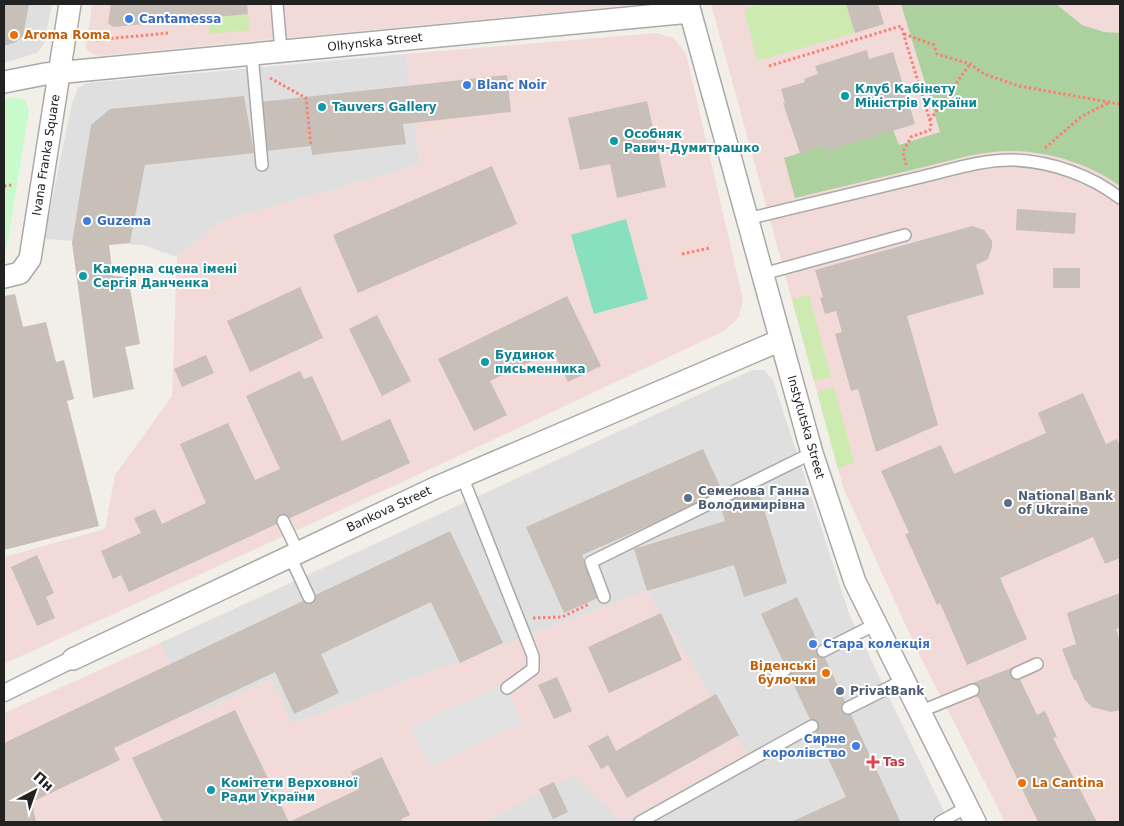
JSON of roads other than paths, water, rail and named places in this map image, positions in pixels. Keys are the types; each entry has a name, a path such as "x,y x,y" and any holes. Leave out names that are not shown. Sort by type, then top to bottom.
{"street":[{"name":"Ivana Franka Square","path":"4,278 20,273 30,259 70,4"},
{"name":"Olhynska Street","path":"59,73 689,8"},
{"name":"Instytutska Street","path":"689,8 812,453 855,582 971,815"},
{"path":"4,82 59,73"},
{"name":"Bankova Street","path":"4,692 462,476 781,340"}],"lane":[{"path":"277,4 281,51"},
{"path":"252,54 262,165"},
{"path":"747,219 993,162 1034,162 1081,175 1120,198"},
{"path":"763,274 905,235"},
{"path":"604,597 591,562 812,453"},
{"path":"462,476 532,656 533,669 507,688"},
{"path":"283,520 309,597"},
{"path":"823,652 876,624"},
{"path":"1017,673 1037,664"},
{"path":"848,708 904,680"},
{"path":"919,712 973,690"},
{"path":"640,822 812,726"},
{"path":"940,822 971,815"}],"place":[{"name":"Cantamessa","path":"129,19"},
{"name":"Aroma Roma","path":"14,35"},
{"name":"Blanc Noir","path":"467,85"},
{"name":"Клуб Кабінету Міністрів України","path":"845,96"},
{"name":"Tauvers Gallery","path":"322,107"},
{"name":"Особняк Равич-Думитрашко","path":"614,141"},
{"name":"Guzema","path":"87,221"},
{"name":"Камерна сцена імені Сергія Данченка","path":"83,276"},
{"name":"Будинок письменника","path":"485,362"},
{"name":"Семенова Ганна Володимирівна","path":"688,498"},
{"name":"National Bank of Ukraine","path":"1008,503"},
{"name":"Стара колекція","path":"813,644"},
{"name":"Віденські булочки","path":"826,673"},
{"name":"PrivatBank","path":"840,691"},
{"name":"Сирне королівство","path":"856,746"},
{"name":"Tas","path":"873,762"},
{"name":"La Cantina","path":"1022,783"},
{"name":"Комітети Верховної Ради України","path":"211,790"}]}
